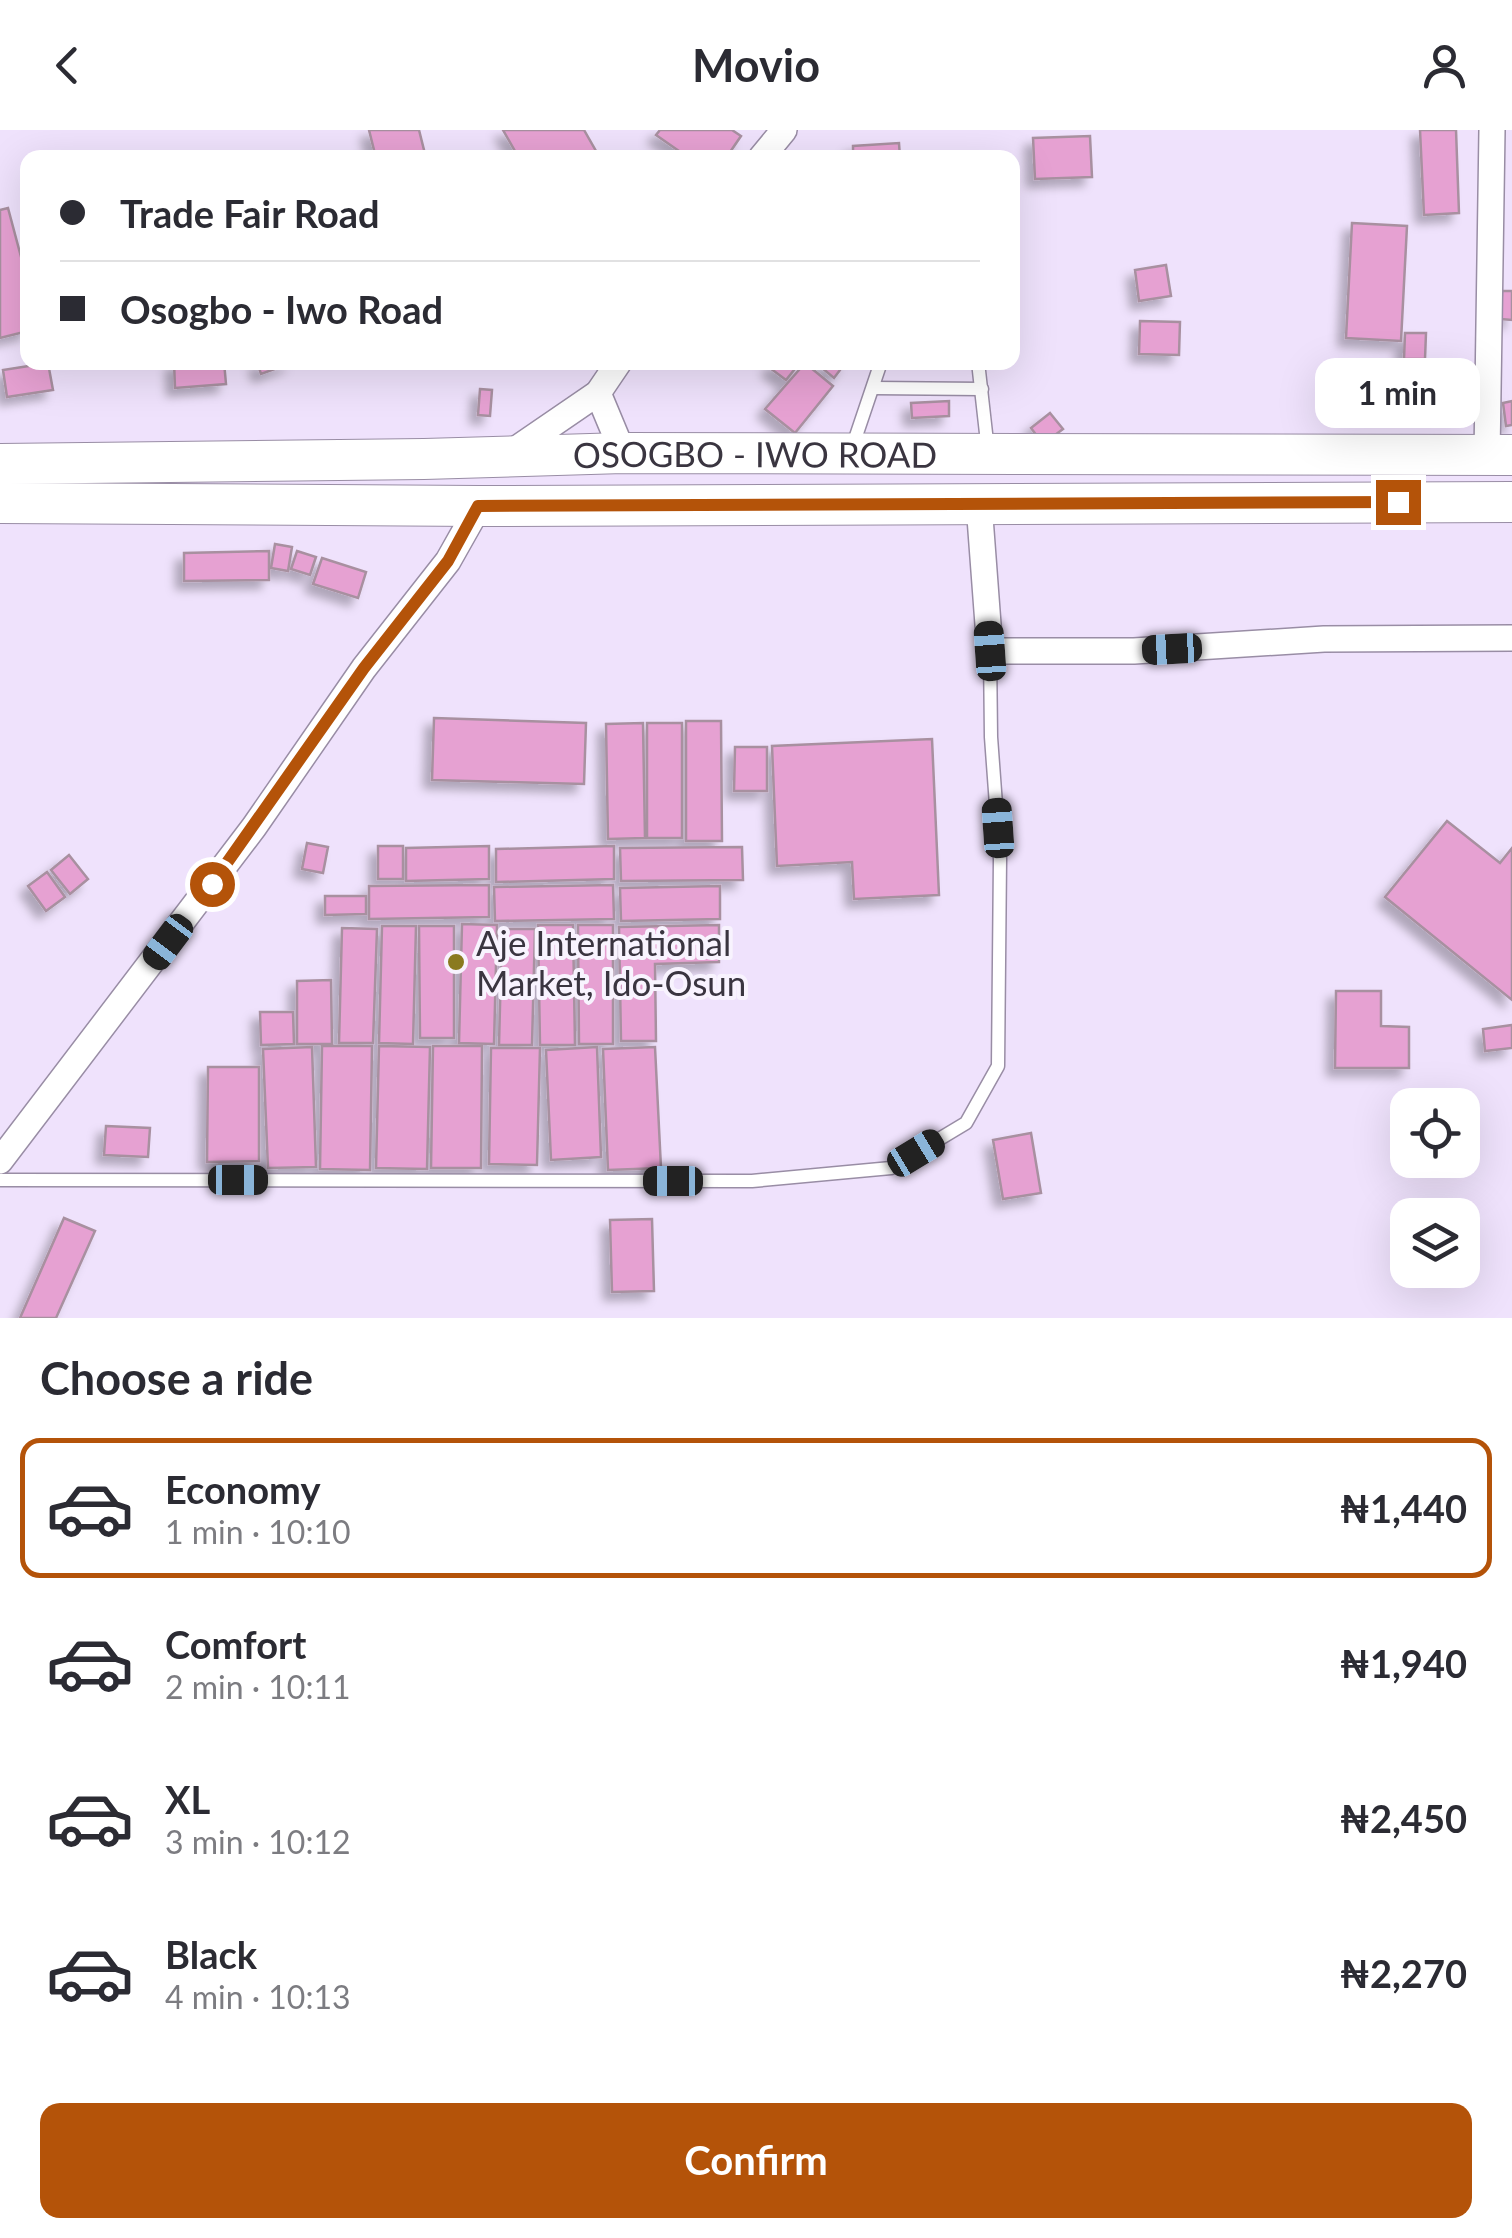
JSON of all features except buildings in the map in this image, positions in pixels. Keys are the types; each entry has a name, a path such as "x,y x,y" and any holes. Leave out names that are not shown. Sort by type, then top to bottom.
{"main road":[{"name":"OSOGBO - IWO ROAD","path":"0,464 623,453 1499,455"},
{"name":"OSOGBO - IWO ROAD","path":"0,503 478,506 1512,502"}],"street":[{"path":"768,150 784,130"},
{"path":"1492,130 1499,455"},
{"path":"506,456 598,393 614,370"},
{"path":"598,393 623,453"},
{"path":"978,504 990,651 1134,651 1324,639 1512,638"},
{"path":"0,1161 254,827 364,668 448,561 478,506"}],"lane":[{"path":"850,454 878,370"},
{"path":"979,370 988,453"},
{"path":"874,388 982,389"},
{"path":"0,1180 752,1181 890,1168 966,1122 998,1066 1000,859 991,737 990,651"}],"place":[{"name":"Aje International Market, Ido-Osun","path":"456,962"}],"route":[{"path":"212,884 364,668 448,561 478,506 1398,502"}]}
